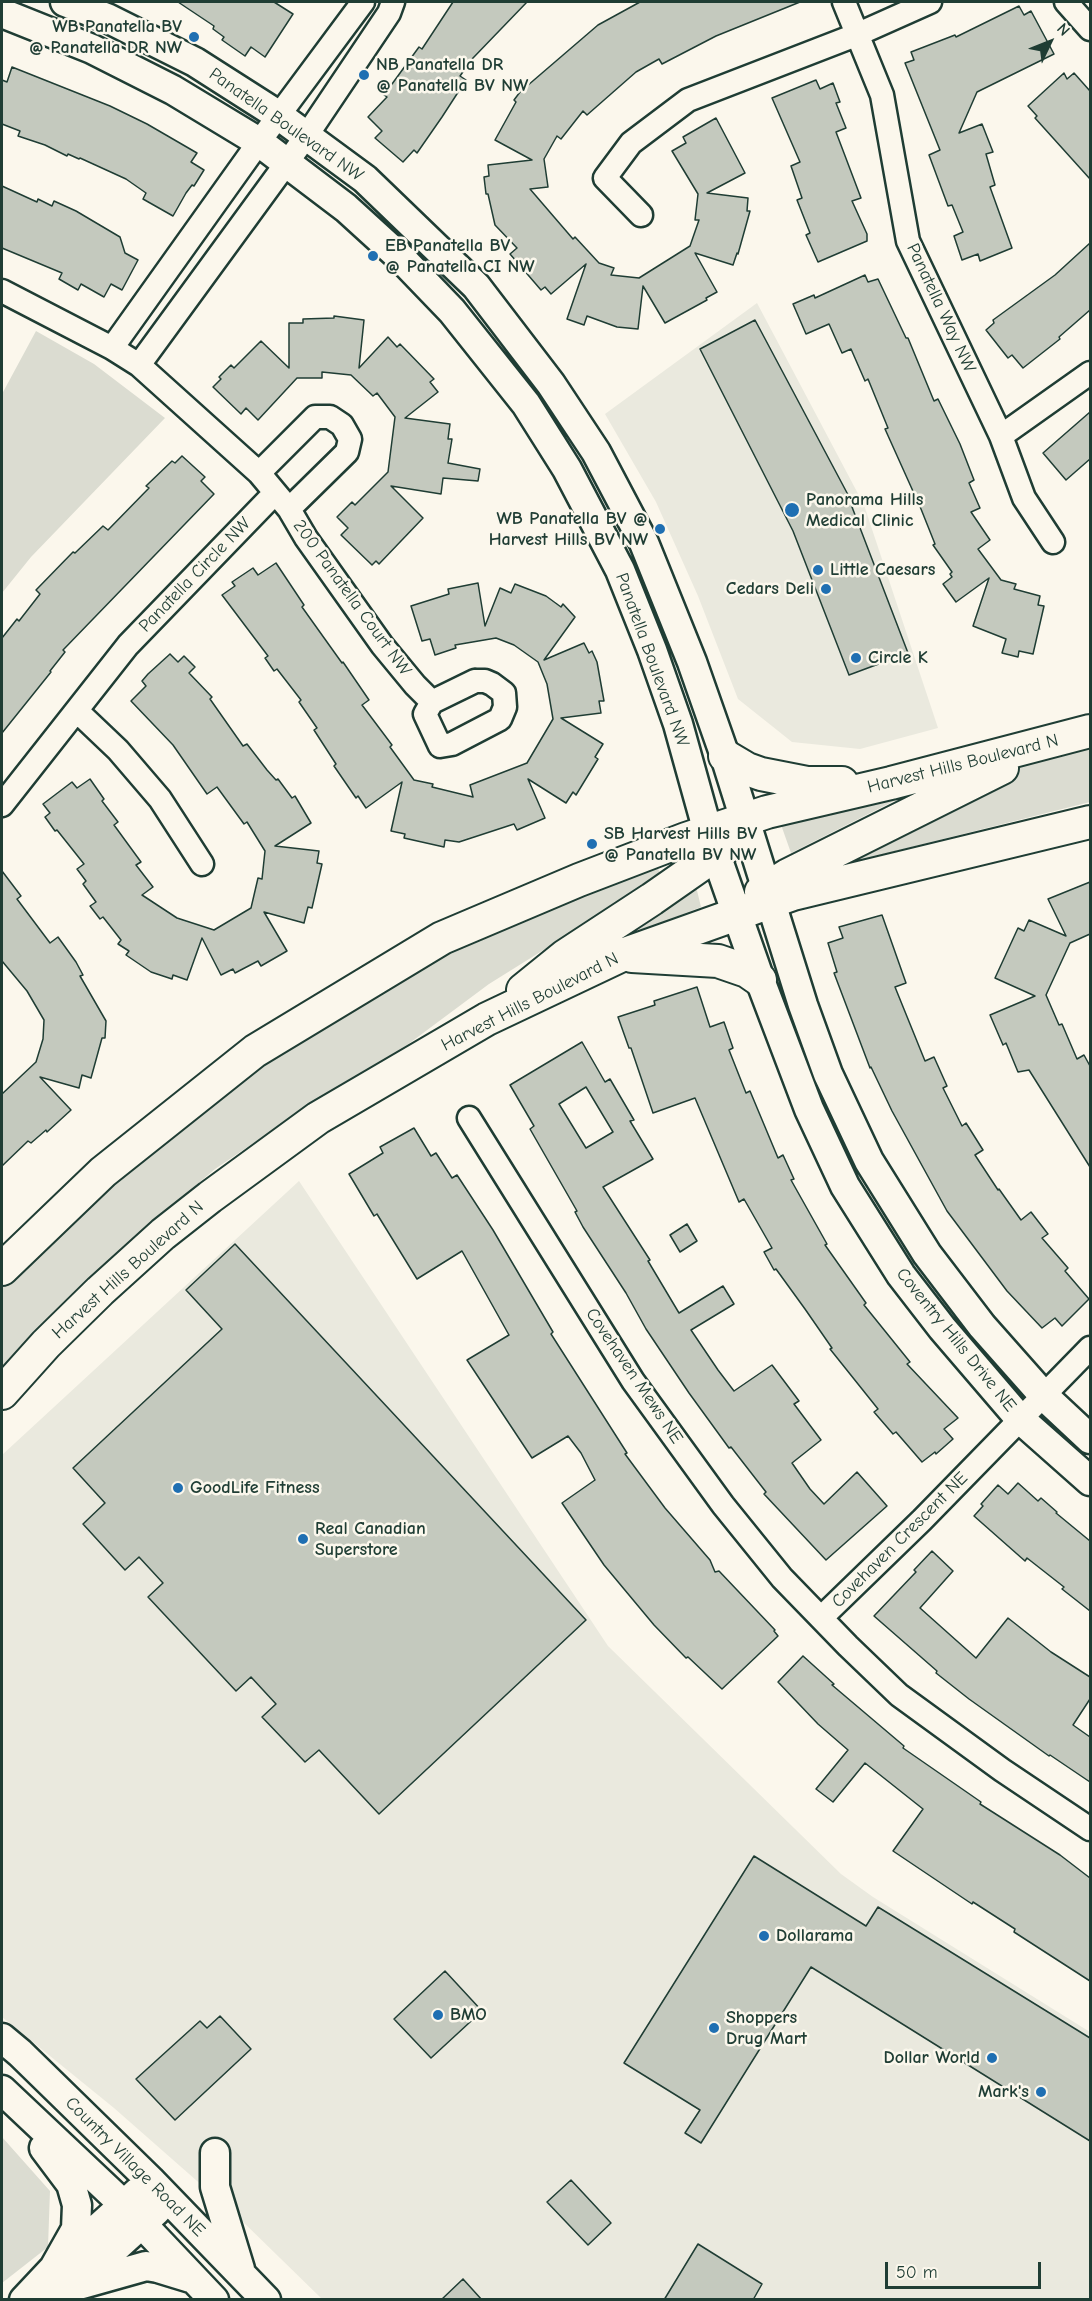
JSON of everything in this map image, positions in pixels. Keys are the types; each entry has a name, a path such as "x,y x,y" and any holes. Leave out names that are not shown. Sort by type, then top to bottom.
{"main road":[{"path":"769,895 788,875 991,772 1081,734"},
{"name":"Harvest Hills Boulevard N","path":"743,820 767,812 1081,734"},
{"path":"725,756 747,769 807,783 891,783"},
{"path":"2,1269 103,1172 255,1051 321,1010 442,938 579,880 712,843 738,839 743,820"},
{"path":"737,914 749,900 769,895 793,894 1090,822"},
{"path":"487,1019 712,843"},
{"name":"Harvest Hills Boulevard N","path":"2,1393 46,1344 163,1234 318,1118 487,1019 622,955 737,914"},
{"path":"622,955 718,961 747,971 760,981"}],"street":[{"name":"Panatella Boulevard NW","path":"65,2 106,18 195,62 307,135 365,179 476,286 551,384 596,452 644,543 692,662 725,756 743,820 769,895"},
{"path":"112,348 278,115 363,2"},
{"path":"139,365 287,164 389,13 393,2"},
{"name":"Panatella Way NW","path":"844,2 882,95 908,241 1001,436 1024,498 1053,542"},
{"path":"641,215 604,178 631,143 688,100 856,35 930,2"},
{"path":"1066,2 1090,28"},
{"name":"Panatella Boulevard NW","path":"2,13 92,49 173,90 259,142 346,208 402,258 445,303 526,404 567,469 620,570 678,724 712,843 737,914"},
{"path":"2,291 112,348 139,365 259,473 282,501"},
{"path":"1001,436 1090,373"},
{"name":"Panatella Circle NW","path":"2,805 128,645 282,501 346,452 350,440 342,424 330,417 315,417 259,473"},
{"name":"200 Panatella Court NW","path":"282,501 382,645 414,685 432,702"},
{"path":"77,711 118,750 160,799 202,864"},
{"name":"Coventry Hills Drive NE","path":"769,895 803,1005 828,1074 869,1161 927,1254 982,1326 1044,1396 1090,1439"},
{"name":"Coventry Hills Drive NE","path":"737,914 808,1108 846,1186 901,1275 942,1328 1020,1419 1090,1481"},
{"name":"Covehaven Mews NE","path":"469,1118 633,1381 723,1505 782,1578 821,1618"},
{"name":"Covehaven Crescent NE","path":"1090,1348 922,1520 821,1618 899,1695 1002,1770 1090,1829"},
{"name":"Country Village Road NE","path":"2,2038 159,2190 266,2300"},
{"path":"2,2091 71,2184 77,2205 76,2229 61,2285"},
{"name":"Country Village Road NE","path":"2,2091 133,2214 205,2290"},
{"path":"215,2153 215,2187 241,2274"},
{"path":"61,2285 159,2190"},
{"path":"24,2300 61,2285 146,2266 158,2268 205,2290"}],"shaded area":[{"path":"757,303 864,505 938,728 860,749 792,742 738,699 698,596 656,502 605,414"},
{"path":"36,331 94,364 165,418 31,557 2,593 2,394"},
{"path":"1090,742 1090,802 832,867 830,858 1025,763"},
{"path":"906,795 791,853 779,819"},
{"path":"657,867 662,876 489,984 407,1045 341,1084 215,1169 119,1251 2,1371 2,1283 145,1149 360,996 543,907"},
{"path":"694,878 701,907 610,943"},
{"path":"299,1181 608,1646 841,1874 873,1897 1090,2032 1090,2299 322,2299 238,2217 114,2108 2,2017 2,1455"},
{"path":"2,2137 50,2191 48,2247 2,2283"}],"building":[{"path":"178,2 274,2 293,14 265,57 251,47 245,56 222,40 224,37 213,29 214,26"},
{"path":"453,2 527,2 473,58 460,76 466,80 442,117 417,153 414,150 403,162 375,138 382,131 368,117 387,97 384,95 419,47 422,49"},
{"path":"640,2 800,2 716,36 662,64 659,59 636,72 587,115 583,111 561,139 557,136 544,159 548,187 530,189 573,239 575,237 599,263 614,268 611,275 639,278 690,246 699,220 695,220 698,194 672,151 686,143 683,137 716,118 745,173 707,193 748,198 747,211 750,211 733,265 695,253 717,292 665,323 643,286 638,329 617,327 587,316 584,325 567,319 586,264 551,294 545,287 541,290 510,254 517,248 495,225 488,194 486,194 484,177 489,176 488,165 532,160 495,140 520,92 598,25"},
{"path":"1019,6 1024,15 1031,11 1054,54 977,92 959,133 982,124 993,152 986,154 995,185 990,187 1012,248 980,261 978,254 962,260 954,236 963,232 952,205 948,206 929,155 940,150 905,63 914,60 911,52 955,35 956,37"},
{"path":"12,67 110,106 197,153 191,162 204,170 194,186 192,185 186,193 173,216 143,199 146,193 126,179 80,158 68,154 67,156 45,145 18,136 20,131 2,124 2,80 7,82"},
{"path":"1064,73 1067,79 1074,73 1090,91 1090,179 1035,118 1037,116 1028,106"},
{"path":"816,80 820,89 833,83 840,102 836,103 846,128 836,132 861,198 852,201 867,234 867,241 818,262 806,235 810,233 797,200 802,198 791,166 800,162 772,98"},
{"path":"2,186 37,202 38,199 52,206 54,201 120,237 125,253 138,260 122,290 111,284 104,297 81,284 78,290 59,279 62,273 2,248"},
{"path":"1090,243 1090,310 1059,337 1060,339 1023,368 1012,355 1008,358 986,330 994,323 993,320 1055,275"},
{"path":"865,275 868,282 878,279 908,338 934,401 938,399 960,444 974,480 969,483 980,508 971,512 990,540 978,549 1001,580 1016,584 1014,589 1040,596 1038,605 1044,606 1033,654 1019,651 1018,657 1002,653 1006,639 973,626 989,578 956,602 943,584 952,577 950,574 952,572 933,545 935,544 921,509 885,429 888,428 868,379 865,381 851,349 842,353 829,324 806,334 793,304 814,295 815,298"},
{"path":"334,316 364,320 359,368 388,337 397,347 400,344 434,379 430,382 438,392 405,418 450,424 448,439 452,439 448,463 480,469 478,481 443,478 441,494 391,486 423,518 379,564 376,561 372,565 341,535 348,528 337,517 352,502 355,505 388,472 395,417 377,393 373,396 351,375 322,372 322,378 297,378 258,420 246,408 241,414 213,387 231,365 234,368 261,341 289,368 289,323 303,323 303,319 334,318"},
{"path":"755,320 854,506 852,507 908,653 849,675 793,531 700,349"},
{"path":"1090,412 1090,459 1066,480 1043,453"},
{"path":"182,456 205,477 201,481 214,494 63,650 65,652 51,672 2,733 2,638 40,594 36,590 73,552 75,553 103,526 108,530 149,488 146,486 172,461 175,463"},
{"path":"276,563 304,605 302,607 369,700 362,705 392,745 390,747 414,780 473,797 470,785 527,763 553,719 547,684 538,662 514,645 496,638 455,645 456,648 435,655 430,639 422,641 411,606 449,594 448,589 478,583 485,626 500,588 511,593 515,584 546,596 561,607 563,604 575,617 544,660 584,643 589,653 592,651 597,662 604,701 599,701 601,713 561,718 603,744 595,757 598,759 576,795 573,792 566,803 528,779 545,818 517,830 514,824 459,842 445,840 444,847 404,838 405,834 391,831 402,782 366,808 358,796 356,798 334,766 336,764 314,730 317,728 299,702 301,700 277,669 274,671 265,658 268,656 222,595 235,586 232,582 253,568 258,575"},
{"path":"170,654 178,662 184,656 195,667 189,673 212,697 210,699 243,746 247,744 292,798 295,796 311,823 275,846 319,851 317,863 322,864 312,908 308,907 304,923 264,912 287,951 261,966 258,961 235,973 233,969 221,975 202,938 187,980 173,975 172,979 151,972 126,955 129,951 118,944 121,940 103,917 100,919 90,906 96,902 83,884 86,881 77,869 84,864 45,817 50,813 43,804 72,782 77,788 90,779 104,799 102,801 118,822 114,825 141,862 136,865 153,887 142,895 177,918 214,930 251,908 258,878 262,879 265,851 247,822 244,824 217,787 207,794 173,745 131,701 146,686 142,681"},
{"path":"2,871 21,896 17,899 50,943 58,937 76,962 83,975 80,976 106,1021 105,1038 102,1038 91,1078 82,1075 79,1088 40,1077 71,1110 47,1132 46,1130 31,1143 28,1141 2,1166 2,1094 36,1062 43,1039 44,1020 27,991 2,961"},
{"path":"1090,882 1090,934 1070,943 1046,995 1077,1059 1084,1055 1090,1066 1090,1167 1029,1070 1018,1072 1006,1043 1003,1045 990,1015 1035,996 995,978 1018,928 1024,931 1029,920 1066,936 1048,899"},
{"path":"882,915 906,983 895,987 925,1061 934,1057 947,1086 943,1088 962,1126 966,1123 983,1150 975,1155 1021,1220 1031,1212 1048,1234 1042,1238 1068,1268 1065,1271 1089,1299 1062,1326 1055,1318 1042,1328 1007,1291 947,1211 870,1068 834,973 837,972 828,943 843,938 839,927"},
{"path":"697,987 710,1027 724,1022 733,1048 729,1050 746,1093 750,1091 778,1158 783,1155 794,1179 791,1180 827,1244 825,1245 866,1303 864,1305 910,1362 907,1364 958,1418 944,1429 953,1439 936,1454 935,1452 922,1462 896,1432 893,1434 874,1412 878,1409 830,1349 832,1348 805,1309 776,1269 774,1270 764,1252 772,1248 744,1199 739,1202 695,1098 653,1113 618,1017 655,1005 654,1001"},
{"path":"582,1042 605,1082 610,1079 634,1120 630,1121 653,1159 603,1187 650,1260 648,1261 679,1313 723,1286 734,1304 691,1330 718,1370 734,1391 772,1365 799,1401 794,1404 821,1440 792,1463 810,1489 824,1504 857,1472 887,1506 826,1560 764,1494 766,1492 731,1447 729,1448 646,1329 626,1293 583,1227 575,1212 577,1211 530,1129 534,1126 510,1085","holes":["586,1087 613,1132 586,1148 559,1104"]},
{"path":"414,1128 431,1156 436,1153 452,1178 457,1175 493,1230 553,1332 551,1334 627,1453 625,1454 665,1508 710,1560 715,1572 719,1571 775,1630 778,1636 722,1689 688,1657 686,1658 654,1625 604,1565 562,1503 595,1480 581,1453 568,1436 532,1458 467,1360 509,1335 462,1251 417,1279 377,1214 374,1216 349,1174 383,1153 380,1147"},
{"path":"687,1224 697,1241 680,1252 670,1235"},
{"name":"Real Canadian Superstore","path":"235,1244 586,1620 379,1814 319,1750 305,1762 262,1717 276,1704 251,1677 236,1691 148,1597 163,1583 139,1557 125,1570 83,1524 105,1503 73,1468 222,1329 186,1290"},
{"path":"1018,1483 1038,1501 1041,1498 1090,1541 1090,1611 1027,1558 1025,1561 974,1516 983,1506 981,1504 998,1485 1008,1494"},
{"path":"932,1551 953,1571 920,1608 976,1658 1008,1618 1051,1652 1090,1677 1090,1699 1073,1725 1090,1737 1090,1782 969,1699 936,1673 937,1671 874,1616 916,1572 914,1570"},
{"path":"803,1656 834,1684 832,1685 904,1746 903,1748 981,1802 980,1804 1060,1855 1090,1878 1090,1981 1014,1932 1015,1929 973,1902 972,1904 893,1851 923,1809 865,1763 833,1802 816,1789 848,1750 818,1724 778,1682"},
{"path":"754,1856 866,1926 878,1907 1090,2038 1090,2141 811,1967 701,2143 685,2133 700,2110 624,2063"},
{"name":"BMO","path":"445,1971 482,2011 431,2058 394,2019"},
{"path":"220,2016 251,2049 175,2120 136,2079 200,2021 207,2028"},
{"path":"571,2180 611,2223 588,2245 547,2202"},
{"path":"698,2244 762,2284 753,2300 664,2300"},
{"path":"463,2279 482,2300 441,2300"}],"place":[{"name":"WB Panatella BV @ Panatella DR NW","path":"194,37"},
{"name":"NB Panatella DR @ Panatella BV NW","path":"364,75"},
{"name":"EB Panatella BV @ Panatella CI NW","path":"373,256"},
{"name":"Panorama Hills Medical Clinic","path":"792,510"},
{"name":"WB Panatella BV @ Harvest Hills BV NW","path":"660,529"},
{"name":"Little Caesars","path":"818,570"},
{"name":"Cedars Deli","path":"826,589"},
{"name":"Circle K","path":"856,658"},
{"name":"SB Harvest Hills BV @ Panatella BV NW","path":"592,844"},
{"name":"GoodLife Fitness","path":"178,1488"},
{"name":"Real Canadian Superstore","path":"303,1539"},
{"name":"Dollarama","path":"764,1936"},
{"name":"BMO","path":"438,2015"},
{"name":"Shoppers Drug Mart","path":"714,2028"},
{"name":"Dollar World","path":"992,2058"},
{"name":"Mark's","path":"1041,2092"}]}
